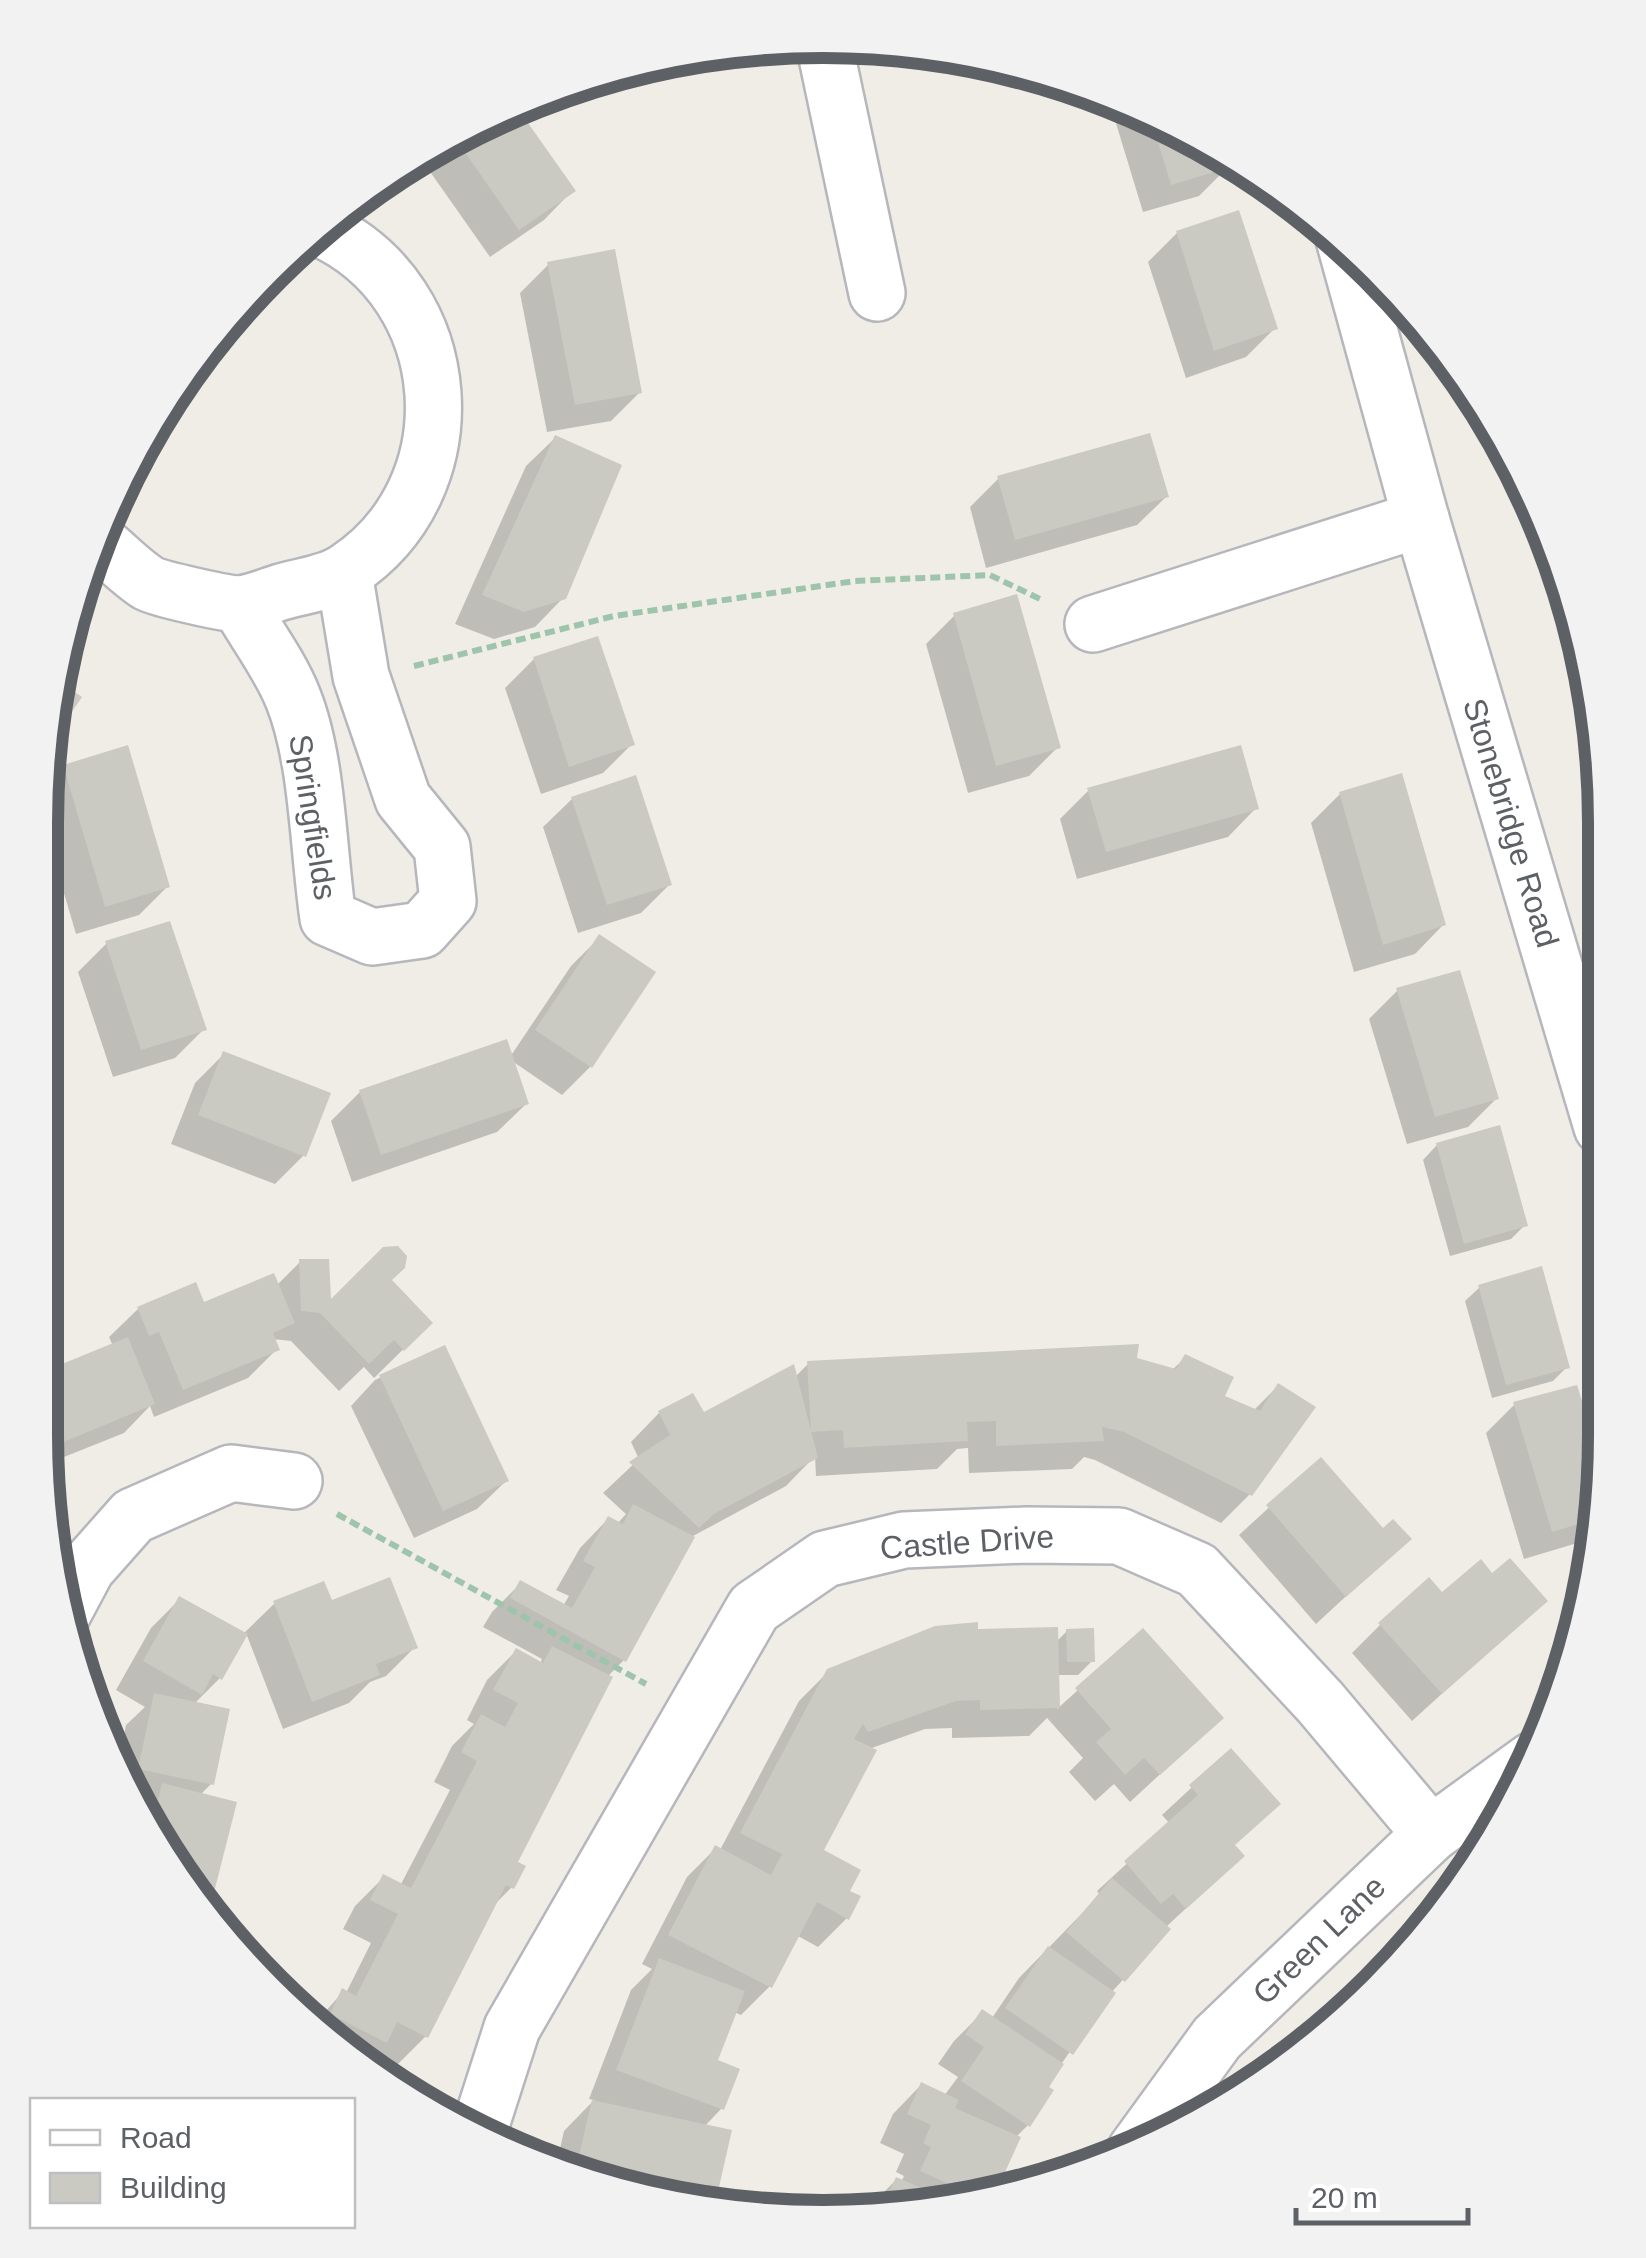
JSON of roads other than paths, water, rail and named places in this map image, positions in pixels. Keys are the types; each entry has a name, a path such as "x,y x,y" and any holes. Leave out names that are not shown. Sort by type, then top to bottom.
{"street":[{"path":"827,58 877,293"},
{"path":"108,550 150,584 239,604 344,574 386,537 417,490 433,436 434,380 418,325 388,278 346,241 333,235"},
{"name":"Stonebridge Road","path":"1353,271 1421,520 1588,1080"},
{"path":"1094,624 1421,520"},
{"name":"Springfields","path":"239,604 293,698 314,781 318,851 328,918 372,937 422,930 448,901 442,848 403,800 361,676 344,574"},
{"path":"74,1593 87,1568 134,1516 231,1473 294,1481"},
{"name":"Castle Drive","path":"481,2121 512,2028 754,1608 825,1559 904,1540 1026,1534 1120,1536 1197,1570 1320,1702 1431,1834"},
{"name":"Green Lane","path":"1153,2126 1216,2038 1431,1834 1508,1778"}]}
